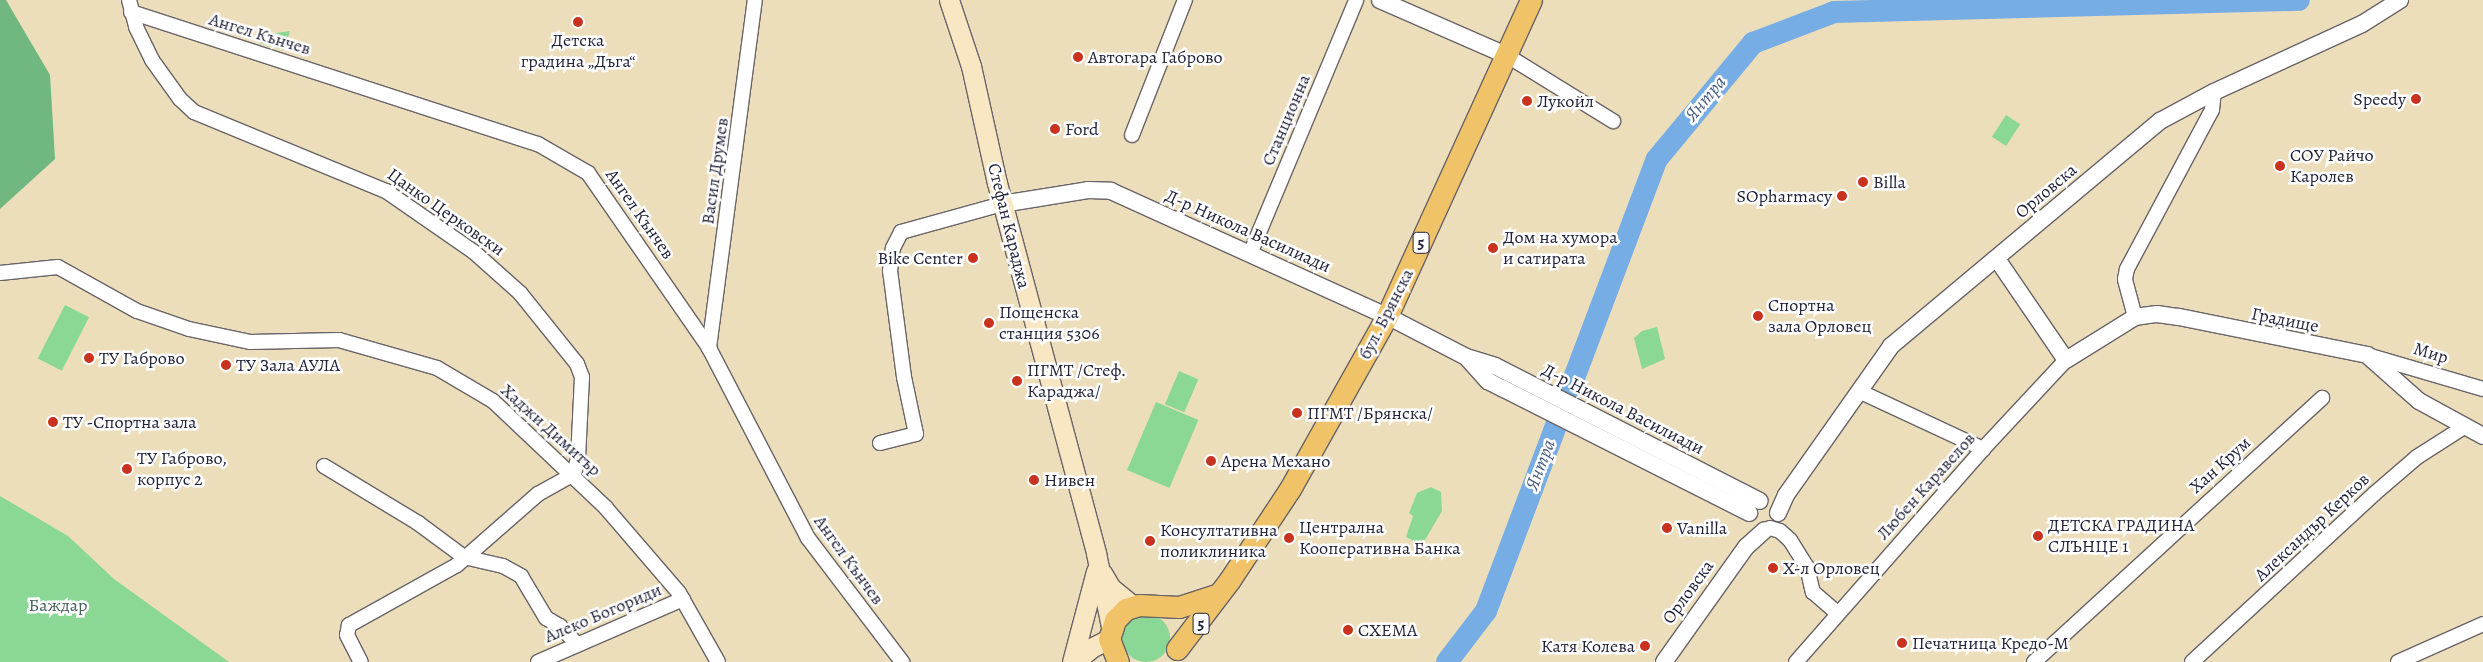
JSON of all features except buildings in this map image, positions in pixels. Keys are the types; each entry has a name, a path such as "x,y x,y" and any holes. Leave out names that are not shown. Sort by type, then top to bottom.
{"main road":[{"name":"Стефан Караджа","path":"949,0 972,66 1002,204 1098,563 1110,633"},
{"name":"бул. Брянска","path":"1175,658 1290,490 1387,316 1531,0"},
{"path":"1098,563 1110,588 1171,619 1178,633 1175,658"},
{"path":"1074,662 1098,563"},
{"name":"5","path":"1143,606 1179,607 1221,590"},
{"path":"1074,662 1110,633 1120,614 1143,606"},
{"path":"1110,633 1118,662"}],"street":[{"name":"Васил Друмев","path":"709,348 755,0"},
{"path":"1132,135 1185,0"},
{"name":"Станционна","path":"1250,254 1356,0"},
{"path":"1380,0 1506,55 1613,121"},
{"name":"Орловска","path":"1664,662 1767,518 1861,392 1891,346 2160,121 2214,92 2362,24 2400,0"},
{"name":"Ангел Кънчев","path":"130,6 408,99 553,151 588,173 709,348 808,538 902,662"},
{"name":"Цанко Церковски","path":"130,6 141,40 155,65 180,99 194,112 386,191 474,252 520,293 577,364 582,377 578,458 574,474"},
{"path":"2136,317 2125,279 2127,269 2212,110 2214,92"},
{"name":"Д-р Никола Василиади","path":"1002,204 1088,190 1111,191 1387,316 1466,357 1595,436 1767,518"},
{"path":"880,444 916,434 904,377 890,271 893,248 901,232 1002,204"},
{"path":"1997,259 2066,360"},
{"name":"Хаджи Димитър","path":"0,273 58,268 137,311 181,327 250,342 339,340 436,368 493,401 574,474 640,545 683,599 718,662"},
{"name":"Градище","path":"2066,360 2136,317 2158,314 2367,355"},
{"path":"2367,355 2419,401 2483,436"},
{"name":"Мир","path":"2367,355 2483,389"},
{"name":"Любен Каравелов","path":"1796,662 1983,449 2066,360"},
{"name":"Д-р Никола Василиади","path":"1514,385 1603,420 1767,518"},
{"path":"1861,392 1983,449"},
{"name":"Хан Крум","path":"2034,662 2322,398"},
{"name":"Александър Керков","path":"2192,662 2374,494 2417,457 2464,427"},
{"path":"324,466 418,523 464,557 503,566 521,576 546,618 560,626 576,643"},
{"path":"361,662 347,635 349,626 457,565 538,494 574,474"},
{"path":"1767,518 1790,540 1807,568 1813,592 1838,614"},
{"name":"Алеко Богориди","path":"538,662 576,643 683,599"},
{"path":"2398,662 2483,624"}],"green space":[{"path":"0,0 6,0 50,75 55,159 0,209"},
{"path":"290,31 284,50 259,43 262,35"},
{"path":"2006,115 2020,124 2006,146 1992,137"},
{"path":"65,305 89,317 62,371 38,358"},
{"path":"1657,327 1665,359 1642,369 1634,338 1642,331"},
{"path":"1179,371 1198,379 1184,412 1165,404"},
{"path":"1156,402 1198,420 1169,488 1127,470"},
{"path":"1431,487 1441,492 1442,511 1422,545 1406,537 1413,516 1409,513 1417,493"},
{"name":"Баждар","path":"0,496 68,536 114,579 229,662 0,662"},
{"path":"1146,614 1155,616 1163,621 1168,629 1170,638 1168,647 1163,655 1155,660 1146,662 1137,660 1129,655 1124,647 1122,638 1124,629 1129,621 1137,616"}],"waterway":[{"name":"Янтра","path":"1447,662 1486,611 1657,159 1753,43 1834,12 2299,0"}],"place":[{"name":"Детска градина „Дъга“","path":"578,22"},
{"name":"Автогара Габрово","path":"1078,57"},
{"name":"Speedy","path":"2416,99"},
{"name":"Лукойл","path":"1527,101"},
{"name":"Ford","path":"1055,129"},
{"name":"СОУ Райчо Каролев","path":"2280,166"},
{"name":"Billa","path":"1863,182"},
{"name":"SOpharmacy","path":"1842,196"},
{"name":"Дом на хумора и сатирата","path":"1493,248"},
{"name":"Bike Center","path":"973,258"},
{"name":"Спортна зала Орловец","path":"1758,316"},
{"name":"Пощенска станция 5306","path":"989,323"},
{"name":"ТУ Габрово","path":"89,358"},
{"name":"ТУ Зала АУЛА","path":"226,365"},
{"name":"ПГМТ /Стеф. Караджа/","path":"1017,381"},
{"name":"ПГМТ /Брянска/","path":"1297,413"},
{"name":"ТУ -Спортна зала","path":"53,422"},
{"name":"Арена Механо","path":"1211,461"},
{"name":"ТУ Габрово, корпус 2","path":"127,469"},
{"name":"Нивен","path":"1034,480"},
{"name":"Vanilla","path":"1667,528"},
{"name":"ДЕТСКА ГРАДИНА СЛЪНЦЕ 1","path":"2038,536"},
{"name":"Централна Кооперативна Банка","path":"1289,538"},
{"name":"Консултативна поликлиника","path":"1150,541"},
{"name":"Х-л Орловец","path":"1773,568"},
{"name":"СХЕМА","path":"1348,630"},
{"name":"Печатница Кредо-М","path":"1902,643"},
{"name":"Катя Колева","path":"1645,646"}]}
